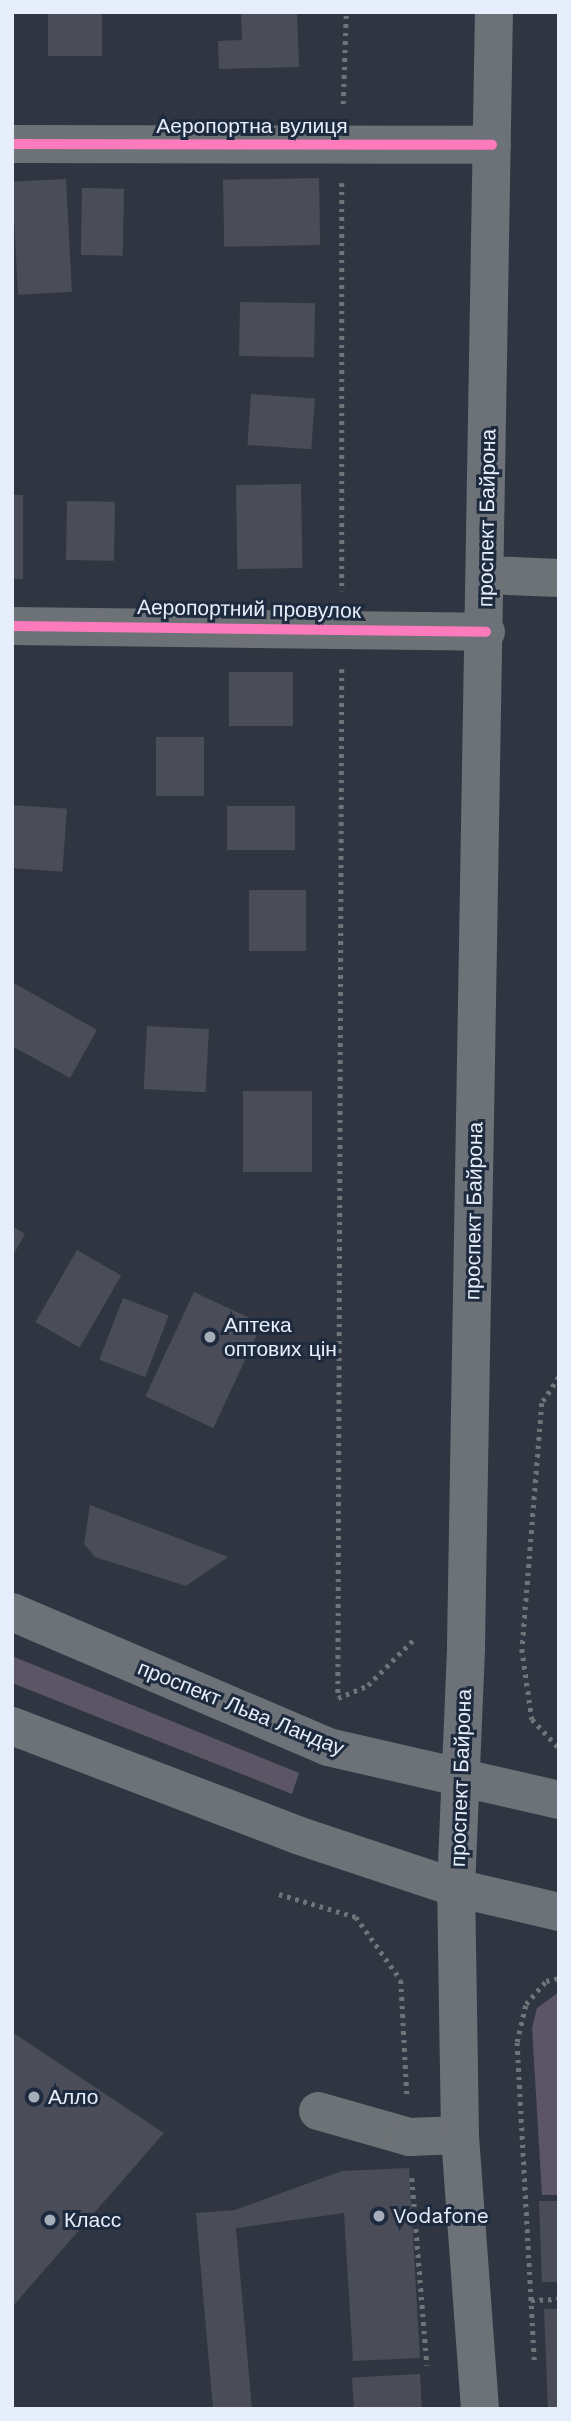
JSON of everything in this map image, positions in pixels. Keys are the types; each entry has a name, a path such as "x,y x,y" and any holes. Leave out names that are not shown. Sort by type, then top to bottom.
{"main road":[{"name":"проспект Байрона","path":"480,2409 460,2135 456,1888 461,1778 486,632 494,12"},
{"name":"проспект Льва Ландау","path":"12,1612 328,1747 559,1800"},
{"path":"12,1726 456,1888 559,1912"}],"street":[{"name":"Аеропортна вулиця","path":"12,144 492,145"},
{"path":"487,575 559,578"},
{"name":"Аеропортний провулок","path":"12,626 486,632"},
{"path":"318,2111 409,2137 460,2135"}],"path":[{"path":"346,12 342,145 338,1698 368,1685 413,1640"},
{"path":"559,1377 541,1403 522,1649 532,1719 559,1748"},
{"path":"534,2360 517,2042 526,2004 546,1981 559,1978"},
{"path":"531,2300 559,2300"}],"shaded area":[{"path":"12,1656 299,1773 292,1794 12,1683"},
{"path":"559,1992 559,2195 542,2195 532,2028 537,2008"}],"building":[{"path":"48,12 102,12 102,56 48,56"},
{"path":"241,12 297,12 299,67 219,69 218,41 242,40"},
{"path":"319,178 320,245 224,247 223,180"},
{"path":"66,179 72,292 18,295 12,182"},
{"path":"82,188 124,189 123,256 81,255"},
{"path":"240,302 315,303 314,357 239,356"},
{"path":"251,394 315,398 311,449 247,445"},
{"path":"301,484 302,568 237,569 236,485"},
{"path":"12,495 23,495 23,579 12,579"},
{"path":"67,501 115,502 114,561 66,560"},
{"path":"229,672 293,672 293,726 229,726"},
{"path":"156,737 204,737 204,796 156,796"},
{"path":"12,805 67,809 62,872 12,868"},
{"path":"227,806 295,806 295,850 227,850"},
{"path":"249,890 306,890 306,951 249,951"},
{"path":"12,982 97,1030 70,1078 12,1046"},
{"path":"147,1026 209,1029 206,1092 144,1089"},
{"path":"243,1091 312,1091 312,1172 243,1172"},
{"path":"12,1226 25,1234 12,1257"},
{"path":"77,1250 121,1276 80,1347 36,1322"},
{"path":"194,1292 262,1324 213,1428 145,1396"},
{"path":"123,1298 169,1316 145,1377 99,1360"},
{"path":"90,1505 228,1557 186,1586 95,1557 84,1544"},
{"name":"Класс","path":"12,2032 164,2133 12,2307"},
{"path":"409,2168 420,2358 353,2361 344,2213 236,2228 252,2409 213,2409 196,2213 235,2210 342,2171"},
{"path":"539,2201 559,2201 559,2282 542,2282"},
{"path":"544,2309 559,2309 559,2409 548,2409"},
{"path":"420,2374 422,2409 354,2409 352,2378"}],"cycle path":[{"path":"12,144 492,145"},
{"path":"12,626 486,632"}],"place":[{"name":"Аптека оптових цін","path":"210,1337"},
{"name":"Алло","path":"34,2097"},
{"name":"Vodafone","path":"379,2216"},
{"name":"Класс","path":"50,2220"}]}
